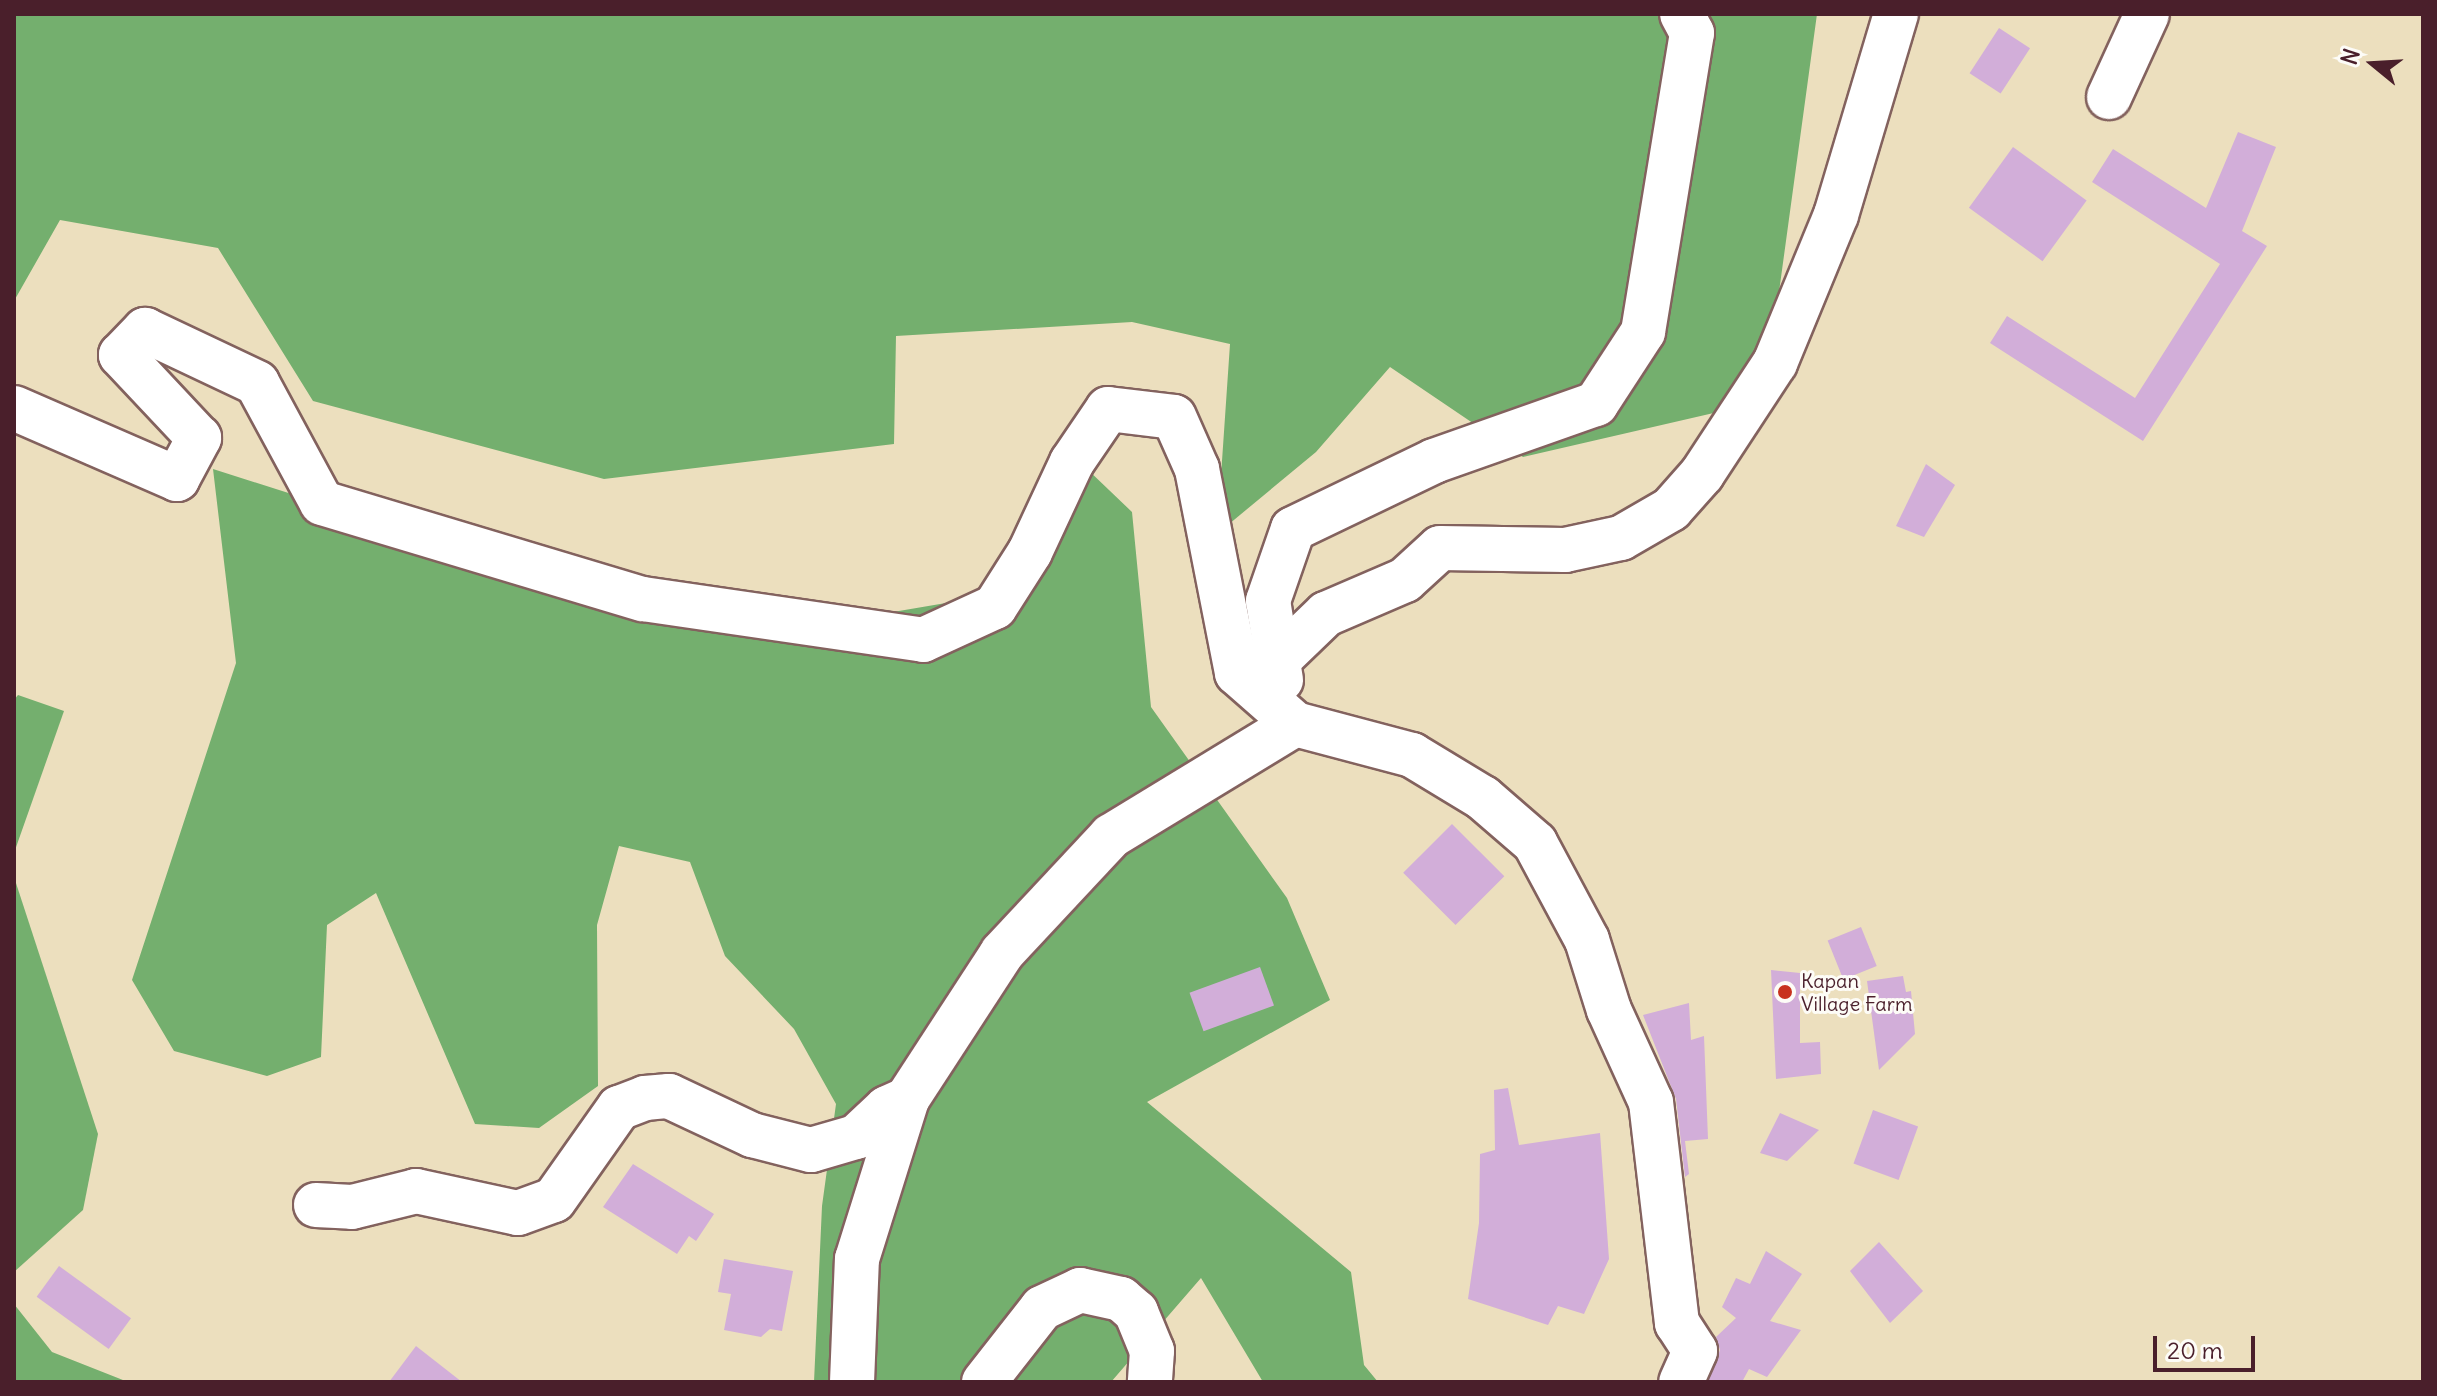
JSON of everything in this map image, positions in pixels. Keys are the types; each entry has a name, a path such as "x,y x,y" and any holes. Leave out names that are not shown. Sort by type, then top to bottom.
{"street":[{"path":"1295,724 1275,663 1268,601 1293,529 1434,461 1596,404 1643,332 1692,33 1682,14"},
{"path":"1275,663 1326,614 1405,580 1440,548 1565,550 1621,538 1671,509 1702,474 1775,363 1836,215 1896,14"},
{"path":"2109,97 2147,14"},
{"path":"14,408 177,479 199,438 121,355 145,330 257,383 322,503 643,599 923,640 995,607 1030,552 1072,462 1108,409 1174,417 1197,469 1237,673 1295,724 1412,755 1483,798 1535,843 1587,940 1609,1010 1651,1102 1677,1323 1695,1351 1681,1382"},
{"path":"852,1382 857,1259 907,1099 1002,953 1111,836 1295,724"},
{"path":"316,1205 352,1207 416,1191 518,1213 554,1200 619,1108 645,1098 669,1096 752,1135 811,1150 856,1137 887,1108 907,1099"},
{"path":"984,1382 1042,1308 1080,1290 1121,1299 1136,1312 1152,1351 1150,1382"}],"green space":[{"path":"14,14 1817,14 1776,314 1718,412 1523,457 1390,367 1316,452 1217,534 1230,344 1132,322 896,336 894,444 604,479 313,401 218,248 60,220 14,301"},
{"path":"1086,468 1132,512 1151,707 1287,898 1330,1000 1147,1102 1351,1272 1364,1365 1378,1382 1263,1382 1201,1278 1111,1382 814,1382 822,1206 836,1104 794,1029 725,956 690,862 619,846 597,925 598,1086 539,1128 475,1124 376,893 327,925 321,1057 267,1076 174,1051 132,980 236,663 213,469 593,590 840,621 993,595"},
{"path":"18,695 64,711 14,853 14,700"},
{"path":"14,877 98,1134 83,1210 14,1272"},
{"path":"14,1304 52,1352 128,1382 14,1382"}],"building":[{"path":"1999,28 2030,48 2001,93 1970,73"},
{"path":"2238,132 2276,147 2242,231 2267,246 2143,441 1990,343 2007,316 2135,398 2220,264 2092,182 2113,149 2206,208"},
{"path":"2013,147 2087,200 2043,261 1969,208"},
{"path":"1926,464 1955,485 1924,537 1896,526"},
{"path":"1452,824 1504,876 1456,925 1403,873"},
{"path":"1861,927 1877,966 1843,979 1828,940"},
{"path":"1260,967 1274,1006 1204,1031 1190,993"},
{"path":"1771,970 1800,973 1800,1043 1820,1042 1821,1074 1776,1079"},
{"path":"1903,976 1906,992 1911,991 1915,1034 1879,1070 1867,981"},
{"path":"1689,1003 1691,1040 1704,1036 1708,1139 1685,1141 1689,1174 1685,1177 1676,1099 1643,1015"},
{"path":"1508,1088 1519,1145 1600,1133 1609,1259 1584,1314 1558,1306 1548,1325 1468,1299 1479,1223 1480,1154 1495,1150 1494,1090"},
{"path":"1873,1110 1918,1126 1899,1180 1854,1164"},
{"path":"1780,1113 1819,1130 1787,1161 1760,1153"},
{"path":"633,1164 714,1214 696,1241 689,1236 677,1254 603,1207"},
{"path":"1879,1242 1923,1291 1890,1323 1850,1271"},
{"path":"1766,1251 1802,1274 1770,1321 1801,1330 1767,1377 1749,1369 1742,1382 1708,1382 1720,1350 1716,1337 1736,1318 1722,1307 1736,1278 1750,1284"},
{"path":"724,1259 793,1271 782,1331 770,1329 761,1337 724,1330 731,1294 718,1292"},
{"path":"59,1266 131,1318 109,1349 37,1297"},
{"path":"416,1346 462,1382 389,1382"}],"place":[{"name":"Kapan Village Farm","path":"1785,992"}]}
